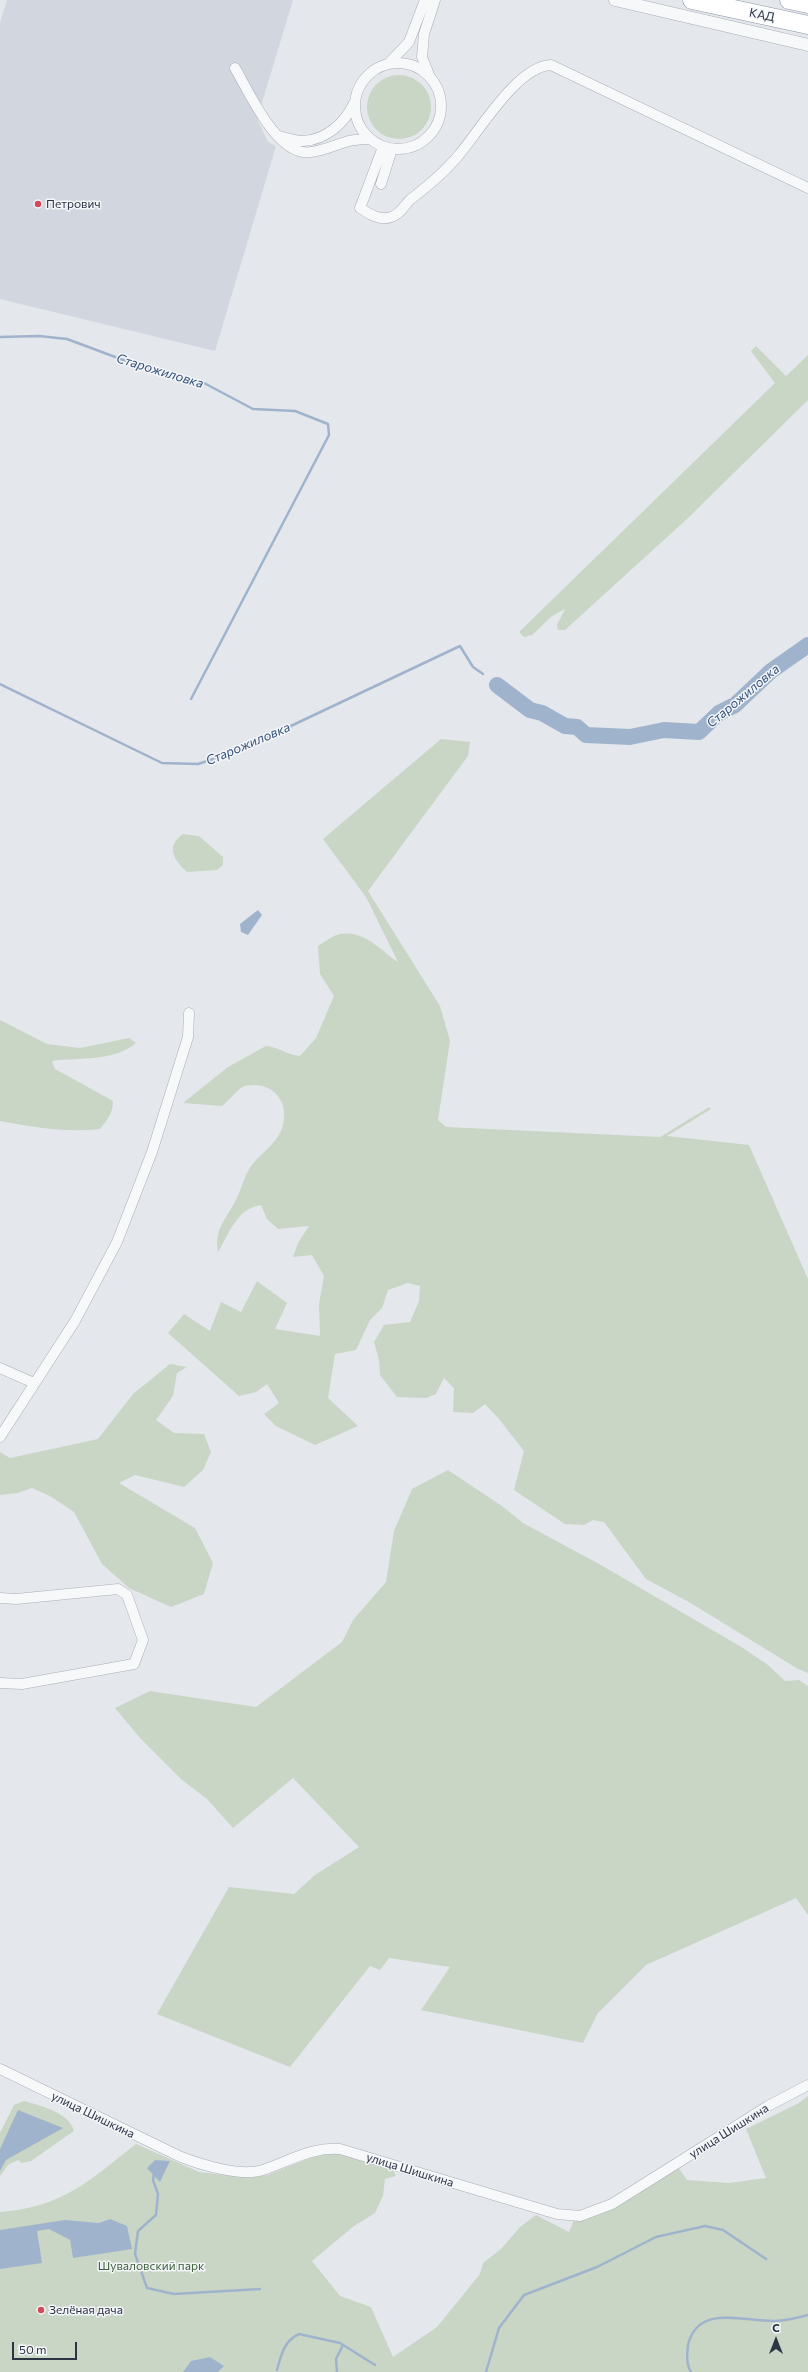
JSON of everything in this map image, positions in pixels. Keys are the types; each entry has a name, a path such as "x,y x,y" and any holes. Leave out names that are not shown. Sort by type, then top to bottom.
{"highway":[{"name":"КАД","path":"692,0 808,25"},
{"name":"КАД","path":"789,0 808,4"}],"street":[{"path":"388,64 409,42 425,0"},
{"path":"354,103 356,120 370,139 388,148 415,146 430,135 439,121 440,97 422,57 424,34 435,0"},
{"path":"615,0 808,45"},
{"path":"279,136 303,141 322,135 341,124 349,115 359,86 364,78 379,67 388,64 403,63 418,67 430,76"},
{"path":"388,148 360,208 377,217 390,218 399,213 409,201 429,185 458,157 511,88 537,68 551,65 808,188"},
{"path":"235,68 268,126 279,136 288,148 299,153 315,151 347,140 370,139"},
{"path":"381,184 388,148"},
{"path":"0,1437 75,1320 117,1242 154,1144 188,1037 189,1014"},
{"path":"0,1368 34,1383"},
{"path":"0,1598 16,1599 118,1589 127,1595 143,1640 134,1664 22,1684 0,1683"},
{"name":"улица Шишкина","path":"0,2069 181,2157 206,2165 249,2172 262,2170 312,2150 340,2149 557,2214 580,2216 612,2204 768,2106 808,2085"}],"shaded area":[{"path":"7,0 293,0 257,119 268,142 276,146 215,351 0,299 0,23"}],"green space":[{"path":"393,75 405,75 422,84 429,95 431,107 429,119 422,130 405,139 393,139 381,134 372,125 367,113 367,101 372,89 381,80"},
{"path":"756,346 786,376 808,355 808,400 687,519 565,630 558,630 557,625 565,609 552,616 532,635 524,637 519,632 775,383 751,351"},
{"path":"441,739 470,742 468,756 368,891 440,1006 450,1041 438,1120 446,1127 660,1137 709,1107 711,1109 667,1136 749,1145 808,1279 808,1673 798,1669 689,1602 646,1579 604,1522 593,1520 584,1525 565,1524 514,1490 524,1451 485,1404 473,1413 453,1412 454,1388 444,1378 436,1394 426,1398 397,1397 380,1375 379,1360 374,1342 384,1325 410,1322 419,1301 420,1286 408,1283 388,1290 382,1308 370,1320 356,1350 335,1354 328,1398 358,1426 315,1445 276,1426 264,1414 279,1403 267,1384 256,1392 239,1396 168,1333 184,1314 210,1331 221,1302 241,1312 257,1281 287,1303 275,1329 320,1336 319,1304 324,1276 312,1255 293,1257 298,1243 309,1226 278,1229 267,1219 261,1205 252,1207 245,1211 235,1223 218,1252 217,1244 219,1231 235,1202 244,1179 251,1166 271,1146 281,1131 284,1121 284,1112 282,1103 278,1096 272,1090 255,1085 242,1087 222,1106 183,1103 228,1067 266,1046 300,1056 316,1038 334,996 320,974 318,946 340,934 357,935 372,942 398,962 366,897 323,839"},
{"path":"183,834 199,836 223,857 223,865 217,870 187,872 178,863 173,853 174,844"},
{"path":"0,1020 47,1044 80,1048 129,1038 136,1043 127,1049 107,1056 52,1061 55,1069 113,1101 111,1113 100,1129 62,1130 0,1121"},
{"path":"170,1364 187,1367 177,1373 173,1396 156,1420 174,1433 204,1434 211,1452 203,1470 184,1487 135,1475 119,1483 195,1528 213,1563 204,1594 171,1607 129,1588 102,1564 74,1512 50,1496 32,1488 18,1493 0,1495 0,1452 10,1458 98,1439 133,1394"},
{"path":"448,1470 502,1506 523,1523 601,1565 743,1648 768,1665 785,1681 799,1680 808,1686 808,1915 796,1898 646,1965 598,2013 583,2043 421,2010 450,1967 389,1958 380,1970 370,1966 290,2067 157,2014 229,1887 294,1894 315,1875 359,1847 293,1778 233,1828 207,1799 182,1780 140,1738 115,1708 150,1691 256,1707 342,1642 353,1620 386,1582 394,1531 412,1489"},
{"name":"Шуваловский парк","path":"808,2096 808,2372 0,2372 0,2212 22,2209 41,2204 74,2190 104,2170 136,2144 199,2172 249,2178 268,2175 312,2157 335,2153 392,2168 396,2176 385,2179 383,2196 375,2213 354,2226 312,2261 340,2296 371,2307 393,2357 437,2327 480,2274 483,2263 501,2249 520,2227 536,2215 569,2232 574,2220 585,2219 612,2209 678,2167 687,2180 729,2183 766,2178 746,2129 799,2103"},
{"path":"24,2101 45,2107 60,2114 71,2124 74,2131 31,2161 22,2163 18,2160 8,2165 0,2176 0,2133 14,2105"}],"water":[{"path":"258,910 262,915 248,935 241,932 240,924"},
{"path":"18,2110 63,2128 6,2160 0,2171 0,2149"},
{"path":"155,2160 170,2161 160,2182 147,2168"},
{"path":"110,2219 127,2226 132,2249 73,2258 70,2240 49,2229 37,2231 42,2263 0,2269 0,2230 65,2220 99,2223"},
{"path":"210,2357 224,2366 218,2372 183,2372 191,2361"}],"waterway":[{"name":"Старожиловка","path":"0,337 39,336 67,339 126,361 204,383 253,409 295,411 328,424 329,435 191,699"},
{"name":"Старожиловка","path":"497,685 530,710 542,713 565,726 577,727 586,735 630,737 664,730 699,732 719,713 735,705 771,671 808,645"},
{"name":"Старожиловка","path":"0,684 162,763 198,764 240,750 460,646 473,667 483,674"},
{"path":"154,2173 153,2180 158,2194 156,2215 138,2231 135,2254 147,2288 174,2294 260,2289"},
{"path":"486,2372 499,2328 524,2295 597,2267 656,2237 705,2226 723,2230 766,2259"},
{"path":"691,2372 689,2369 687,2355 688,2345 693,2332 701,2324 712,2319 736,2318 775,2321 808,2315"},
{"path":"277,2370 284,2349 290,2340 299,2334 340,2343 375,2365"},
{"path":"337,2372 336,2359 343,2345"}],"place":[{"name":"Петрович","path":"38,204"},
{"name":"Зелёная дача","path":"41,2310"}]}
